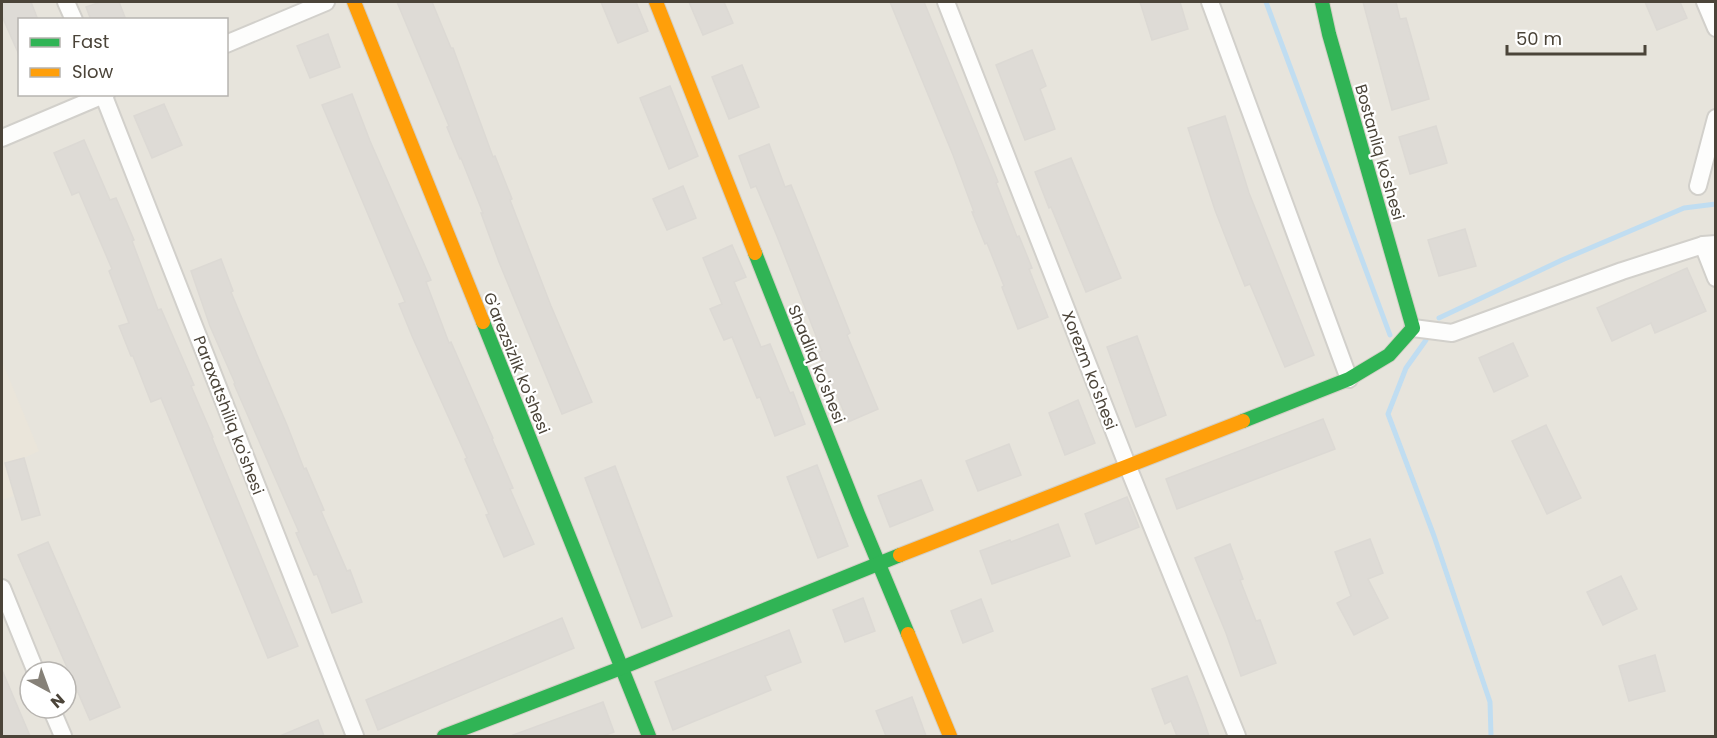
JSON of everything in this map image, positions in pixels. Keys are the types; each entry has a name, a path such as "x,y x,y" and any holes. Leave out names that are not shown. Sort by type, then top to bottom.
{"street":[{"path":"66,2 73,18"},
{"path":"228,43 326,2"},
{"name":"G'arezsizlik ko'shesi","path":"354,2 649,736"},
{"name":"Shadliq ko'shesi","path":"656,2 950,736"},
{"name":"Xorezm ko'shesi","path":"946,2 1128,467 1237,736"},
{"path":"1210,2 1348,379"},
{"name":"Bostanliq ko'shesi","path":"1322,2 1329,34 1410,310 1413,328"},
{"path":"1705,2 1716,28"},
{"path":"2,138 102,96"},
{"name":"Paraxatshiliq ko'shesi","path":"104,96 355,736"},
{"path":"1698,186 1716,118"},
{"path":"444,736 1348,379 1389,355 1413,328 1452,333 1622,271 1709,244 1716,278"},
{"path":"2,588 31,660"},
{"path":"56,720 63,736"}],"shaded area":[{"path":"2,2 1715,2 1715,736 2,736"},
{"path":"2,361 39,451 5,463 14,496 2,500"}],"building":[{"path":"2,2 31,2 37,18 18,18 18,52 2,16"},
{"path":"101,2 119,2 125,18 90,18 86,7"},
{"path":"397,2 432,2 451,48 453,48 551,306 592,402 562,414 499,262 481,213 483,213 447,127 449,126"},
{"path":"601,2 636,2 648,31 618,43"},
{"path":"689,2 724,2 733,23 703,35"},
{"path":"890,2 924,2 998,182 996,183 1017,237 1019,236 1032,268 1029,269 1048,317 1018,329 1002,287 1004,286 972,212 974,212 953,155"},
{"path":"1140,2 1180,2 1188,29 1152,40"},
{"path":"1363,2 1396,2 1400,19 1406,18 1429,99 1392,110"},
{"path":"1645,2 1680,2 1687,18 1657,30"},
{"path":"328,34 340,67 310,78 297,46"},
{"path":"1032,50 1046,86 1040,89 1055,129 1025,140 996,65"},
{"path":"742,65 759,107 729,119 712,77"},
{"path":"670,86 698,156 669,169 640,98"},
{"path":"352,94 370,141 431,280 426,282 449,343 451,342 493,438 513,488 510,489 534,544 504,557 486,515 489,514 465,459 467,458 399,304 405,302 322,105"},
{"path":"164,104 182,145 152,158 134,116"},
{"path":"1225,116 1249,193 1314,355 1285,367 1250,284 1245,286 1215,210 1188,128"},
{"path":"1436,126 1447,163 1410,174 1399,137"},
{"path":"84,140 110,200 116,198 134,240 132,241 158,310 161,309 194,385 191,386 298,646 268,658 161,398 151,402 133,356 131,356 119,326 129,323 109,271 112,269 79,192 72,195 54,153"},
{"path":"769,144 785,187 791,185 850,333 847,335 878,409 848,422 819,352 822,351 777,236 756,186 751,188 739,156"},
{"path":"1071,158 1121,278 1086,292 1035,172"},
{"path":"683,186 696,218 667,230 653,199"},
{"path":"1465,229 1476,266 1439,276 1428,240"},
{"path":"732,245 746,277 734,282 761,347 770,344 790,393 793,392 805,424 775,436 732,337 724,340 710,309 722,304 703,258"},
{"path":"221,259 233,291 231,292 304,469 306,468 324,510 321,511 347,571 350,570 362,602 332,613 317,574 314,575 296,533 299,532 210,326 191,271"},
{"path":"1687,268 1706,311 1655,333 1651,323 1612,341 1597,308"},
{"path":"1137,336 1166,415 1136,427 1107,347"},
{"path":"1513,343 1528,376 1494,392 1479,358"},
{"path":"1078,400 1095,443 1065,455 1049,413"},
{"path":"1323,419 1335,449 1177,509 1166,479"},
{"path":"1546,425 1581,498 1547,514 1512,441"},
{"path":"1009,444 1021,475 978,491 966,461"},
{"path":"24,458 40,515 22,520 5,463"},
{"path":"817,465 848,546 818,558 787,477"},
{"path":"615,466 672,616 642,628 585,478"},
{"path":"921,480 933,510 890,527 878,496"},
{"path":"1127,497 1139,527 1096,544 1085,514"},
{"path":"1058,524 1070,556 992,584 980,551"},
{"path":"1370,539 1383,573 1368,579 1388,618 1354,635 1337,603 1351,596 1335,552"},
{"path":"48,542 120,707 90,720 78,692 78,660 64,660 18,555"},
{"path":"1230,544 1243,579 1240,580 1256,621 1260,620 1276,663 1241,676 1195,558"},
{"path":"1621,576 1637,609 1603,625 1587,592"},
{"path":"863,598 875,631 845,642 833,610"},
{"path":"981,599 993,631 963,643 951,611"},
{"path":"562,618 574,648 378,730 366,700"},
{"path":"789,630 801,662 765,676 771,690 673,730 655,682"},
{"path":"1655,655 1665,691 1629,701 1619,666"},
{"path":"2,670 18,708 18,720 23,720 30,736 2,736"},
{"path":"1187,676 1209,736 1177,736 1171,721 1165,724 1152,689"},
{"path":"912,697 926,736 886,736 876,711"},
{"path":"603,702 614,732 603,736 513,735"},
{"path":"318,720 324,736 280,736"}],"waterway":[{"path":"1266,2 1390,335"},
{"path":"1439,318 1562,260 1684,208 1716,204"},
{"path":"1426,340 1406,368 1388,414 1434,536 1490,702 1491,736"}],"traffic: fast":[{"path":"1243,421 1349,379 1389,355 1413,328 1329,34 1322,2"},
{"path":"755,253 908,634"},
{"path":"483,322 649,736"},
{"path":"444,736 621,668 900,555"}],"traffic: slow":[{"path":"354,2 483,322"},
{"path":"656,2 755,253"},
{"path":"900,555 1243,421"},
{"path":"908,634 950,736"}]}
